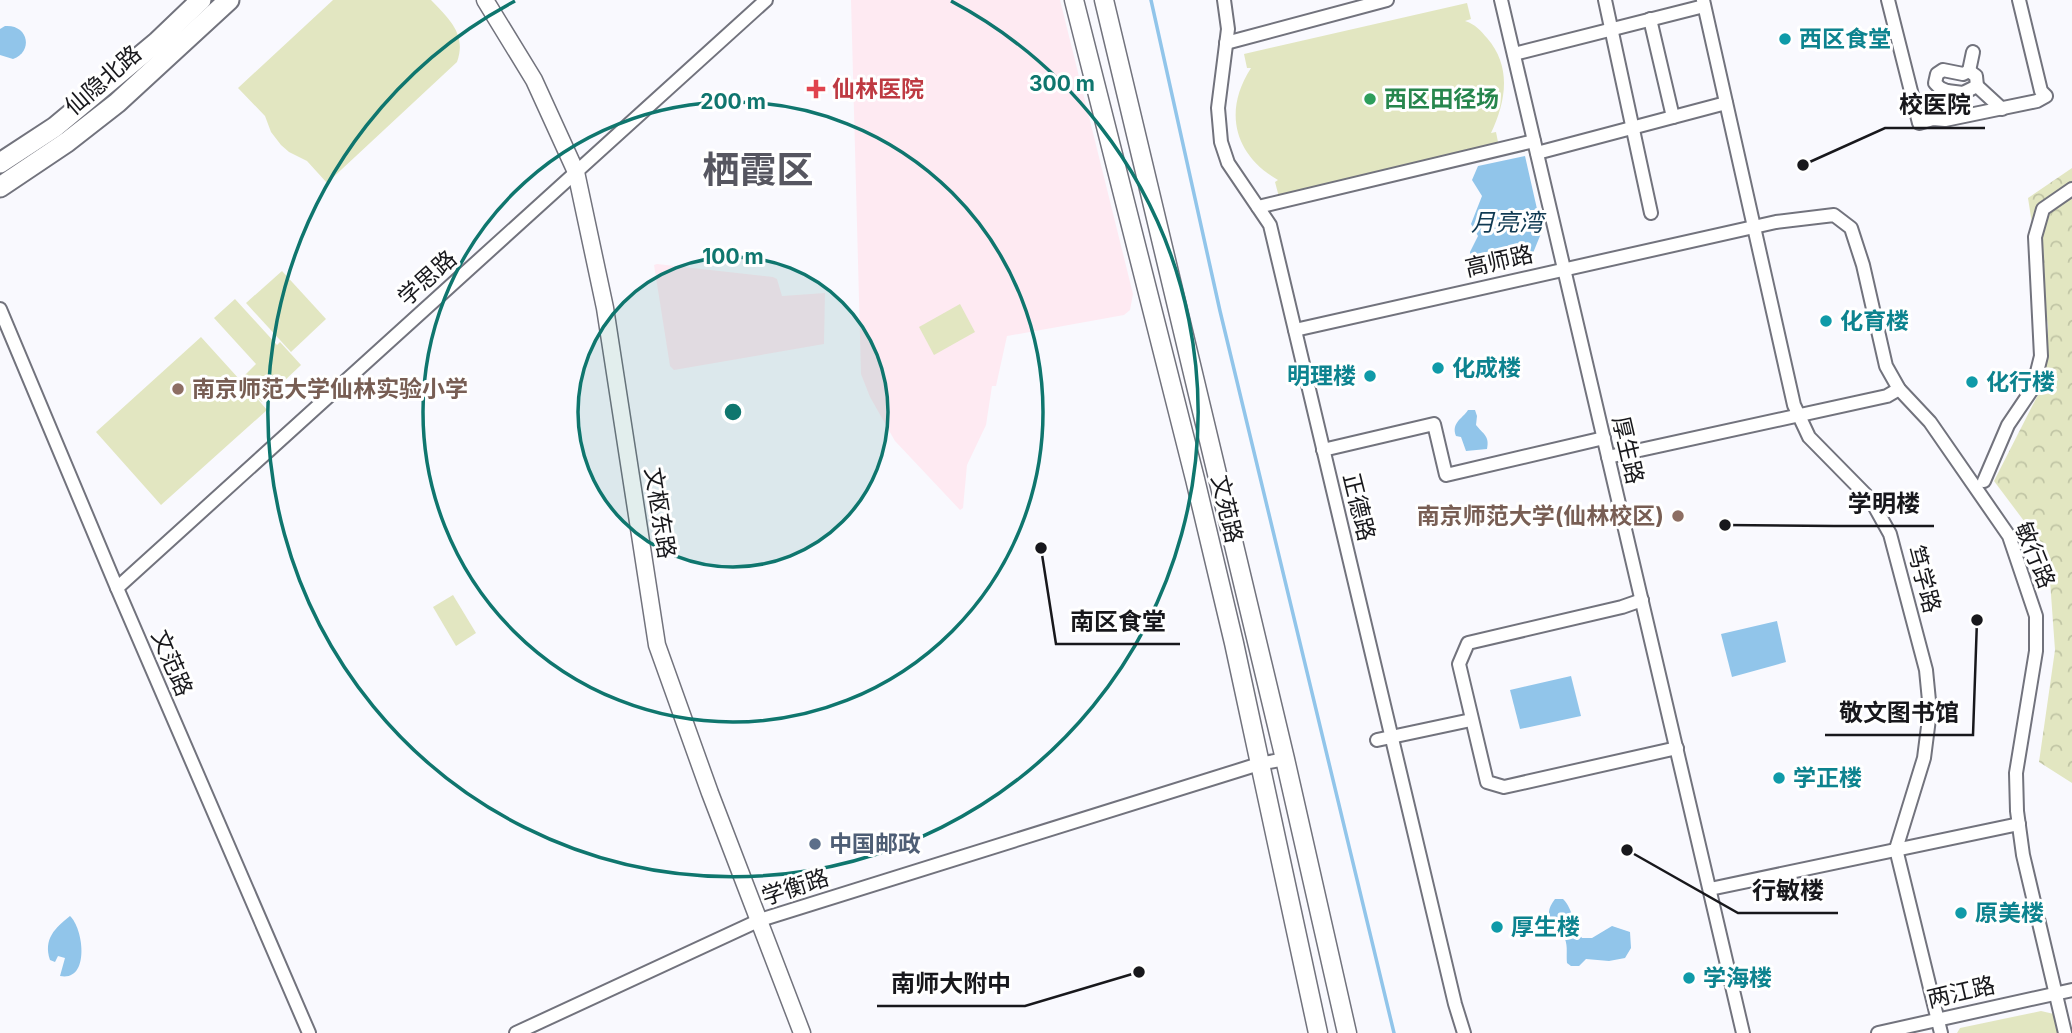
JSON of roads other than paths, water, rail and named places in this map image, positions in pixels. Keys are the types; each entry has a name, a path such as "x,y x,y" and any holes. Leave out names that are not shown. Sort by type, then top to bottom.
{"main road":[{"name":"仙隐北路","path":"0,163 55,127 157,42 201,0"},
{"name":"仙隐北路","path":"0,187 67,142 117,103 229,0"},
{"name":"文苑路","path":"1074,0 1234,643 1318,1033"},
{"name":"文苑路","path":"1104,0 1285,759 1347,1033"}],"street":[{"name":"文枢东路","path":"485,0 534,80 576,172 605,308 657,645 710,793 802,1033"},
{"name":"学思路","path":"117,588 766,0"},
{"name":"正德路","path":"1224,0 1228,29 1219,108 1221,142 1227,163 1270,225 1464,1033"},
{"path":"1227,43 1387,0"},
{"name":"厚生路","path":"1501,0 1743,1033"},
{"path":"1605,0 1651,213"},
{"path":"1888,0 1919,123 2037,102 2046,96 2041,91 2019,0"},
{"path":"1514,54 1703,3"},
{"name":"笃学路","path":"1703,3 1794,405 1809,437 1871,500 1890,534 1926,670 1930,711 1924,758 1896,849"},
{"path":"1650,19 1672,117"},
{"path":"1969,71 1973,52"},
{"path":"1969,71 1963,74 1935,68 1935,83 1940,89 1963,93 1977,86"},
{"path":"1969,71 1976,76 1977,86 2002,109"},
{"path":"1937,119 1947,91"},
{"path":"1258,207 1633,127 1726,103"},
{"path":"1984,481 2008,425 2033,388 2041,356 2035,237 2043,209 2072,189"},
{"name":"敏行路","path":"1754,226 1834,215 1851,229 1863,265 1886,366 1899,389 1930,422 2009,536 2036,616 2036,651 2016,773 2019,824 2023,855 2065,1033"},
{"name":"高师路","path":"1295,330 1754,226"},
{"name":"文范路","path":"0,309 309,1033"},
{"path":"1608,457 1887,396 1899,389"},
{"path":"1323,450 1434,424 1446,475 1604,438"},
{"path":"1642,600 1468,643 1459,664 1471,720 1487,782 1504,787 1676,748"},
{"path":"1377,740 1471,720"},
{"name":"学衡路","path":"516,1033 760,920 1259,764 1285,759"},
{"path":"1710,889 2019,824"},
{"path":"1896,849 1941,1033"},
{"name":"两江路","path":"1878,1033 2072,990"}],"water":[{"path":"5,26 19,29 26,39 24,50 13,59 0,55 0,29"},
{"name":"月亮湾","path":"1525,156 1542,231 1533,253 1526,261 1473,271 1470,252 1478,236 1471,224 1482,196 1472,180 1478,166"},
{"path":"1468,410 1475,410 1476,425 1487,438 1487,449 1466,451 1461,437 1456,436 1456,424"},
{"path":"1777,621 1786,662 1732,677 1721,634"},
{"path":"1571,676 1581,716 1520,729 1510,690"},
{"path":"1555,899 1563,899 1567,903 1582,938 1592,938 1612,926 1630,932 1631,948 1625,958 1609,961 1586,959 1579,966 1567,963 1565,939 1549,912"},
{"path":"70,916 79,932 82,953 76,971 70,976 60,976 65,958 58,956 55,962 50,960 49,940"}],"waterway":[{"path":"1151,0 1220,311 1394,1033"}],"place":[{"name":"西区食堂","path":"1785,39"},
{"name":"仙林医院","path":"816,89"},
{"name":"西区田径场","path":"1370,99"},
{"name":"校医院","path":"1803,165"},
{"name":"化育楼","path":"1826,321"},
{"name":"化成楼","path":"1438,368"},
{"name":"明理楼","path":"1370,376"},
{"name":"化行楼","path":"1972,382"},
{"name":"南京师范大学仙林实验小学","path":"178,389"},
{"name":"南京师范大学(仙林校区)","path":"1678,516"},
{"name":"学明楼","path":"1725,525"},
{"name":"南区食堂","path":"1041,548"},
{"name":"敬文图书馆","path":"1977,620"},
{"name":"学正楼","path":"1779,778"},
{"name":"中国邮政","path":"815,844"},
{"name":"行敏楼","path":"1627,850"},
{"name":"原美楼","path":"1961,913"},
{"name":"厚生楼","path":"1497,927"},
{"name":"南师大附中","path":"1139,972"},
{"name":"学海楼","path":"1689,978"}],"district":[{"name":"栖霞区","path":"758,169"}]}
